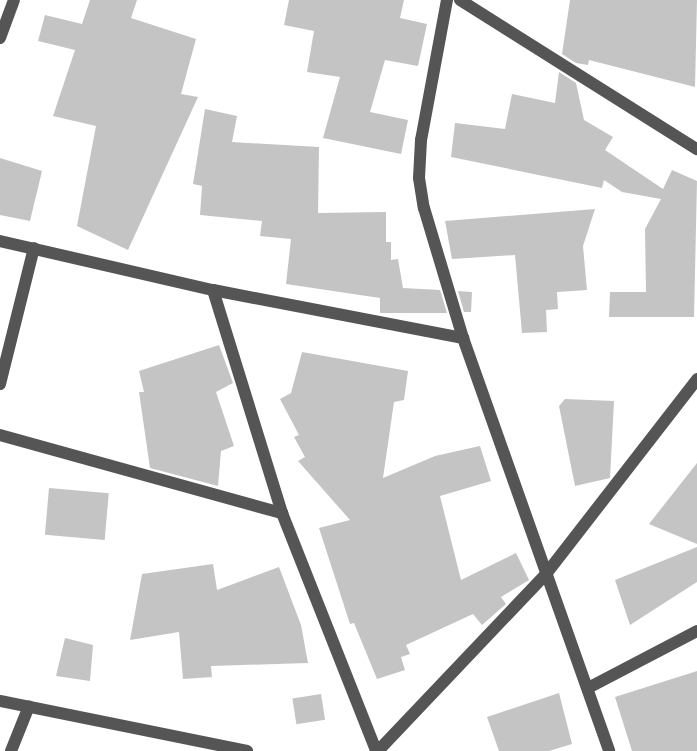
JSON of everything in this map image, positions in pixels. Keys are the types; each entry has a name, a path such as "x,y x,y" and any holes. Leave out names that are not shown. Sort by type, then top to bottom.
{"street":[{"path":"0,38 14,0"},
{"path":"447,0 421,140 419,178 463,338 609,751"},
{"path":"460,0 697,149"},
{"path":"0,240 213,290 463,338"},
{"path":"0,384 34,248"},
{"path":"213,290 282,513 377,751 546,574 697,379"},
{"path":"0,435 282,513"},
{"path":"588,688 697,630"},
{"path":"0,701 247,751"},
{"path":"11,751 29,706"}],"building":[{"path":"90,0 137,0 131,18 196,39 181,94 198,97 128,250 77,226 96,126 53,116 75,50 38,41 45,15 82,24"},
{"path":"289,0 404,0 400,18 427,24 418,66 385,60 370,112 408,120 401,154 323,138 340,77 307,72 314,31 284,25"},
{"path":"570,0 697,0 695,87 589,60 588,65 576,63 562,54"},
{"path":"559,72 576,83 584,120 613,137 605,150 663,189 672,170 697,181 694,317 609,317 610,292 646,292 645,229 661,199 622,192 604,180 602,188 451,157 455,123 505,129 512,94 555,103"},
{"path":"205,109 237,116 232,142 319,147 318,213 386,212 386,242 391,242 391,260 398,259 403,288 440,290 447,313 380,313 380,298 286,284 291,239 260,236 262,221 200,215 202,186 193,184"},
{"path":"0,158 42,171 30,221 0,215"},
{"path":"595,209 583,246 587,290 557,292 558,309 546,310 547,332 522,333 515,255 452,259 445,221"},
{"path":"458,291 472,292 471,312 464,312"},
{"path":"219,345 233,383 216,392 234,446 221,451 218,486 150,468 139,392 144,392 139,371"},
{"path":"302,352 408,371 404,400 394,402 383,478 435,456 480,446 491,481 440,496 461,580 516,553 529,580 501,597 506,604 482,625 473,614 406,645 410,654 401,657 405,670 377,679 354,623 350,624 319,528 350,520 298,461 305,457 294,437 299,435 280,399 291,393"},
{"path":"565,399 614,401 610,478 575,486 559,406"},
{"path":"697,463 697,544 649,524"},
{"path":"49,488 109,493 105,540 45,535"},
{"path":"697,547 697,582 630,625 615,580"},
{"path":"213,564 217,590 279,567 301,625 308,663 211,666 212,677 183,679 179,632 130,640 142,574"},
{"path":"65,638 93,645 90,681 56,676"},
{"path":"697,671 697,751 632,751 615,697"},
{"path":"559,693 572,744 549,751 499,751 487,717"},
{"path":"321,694 325,720 296,724 292,699"}]}
